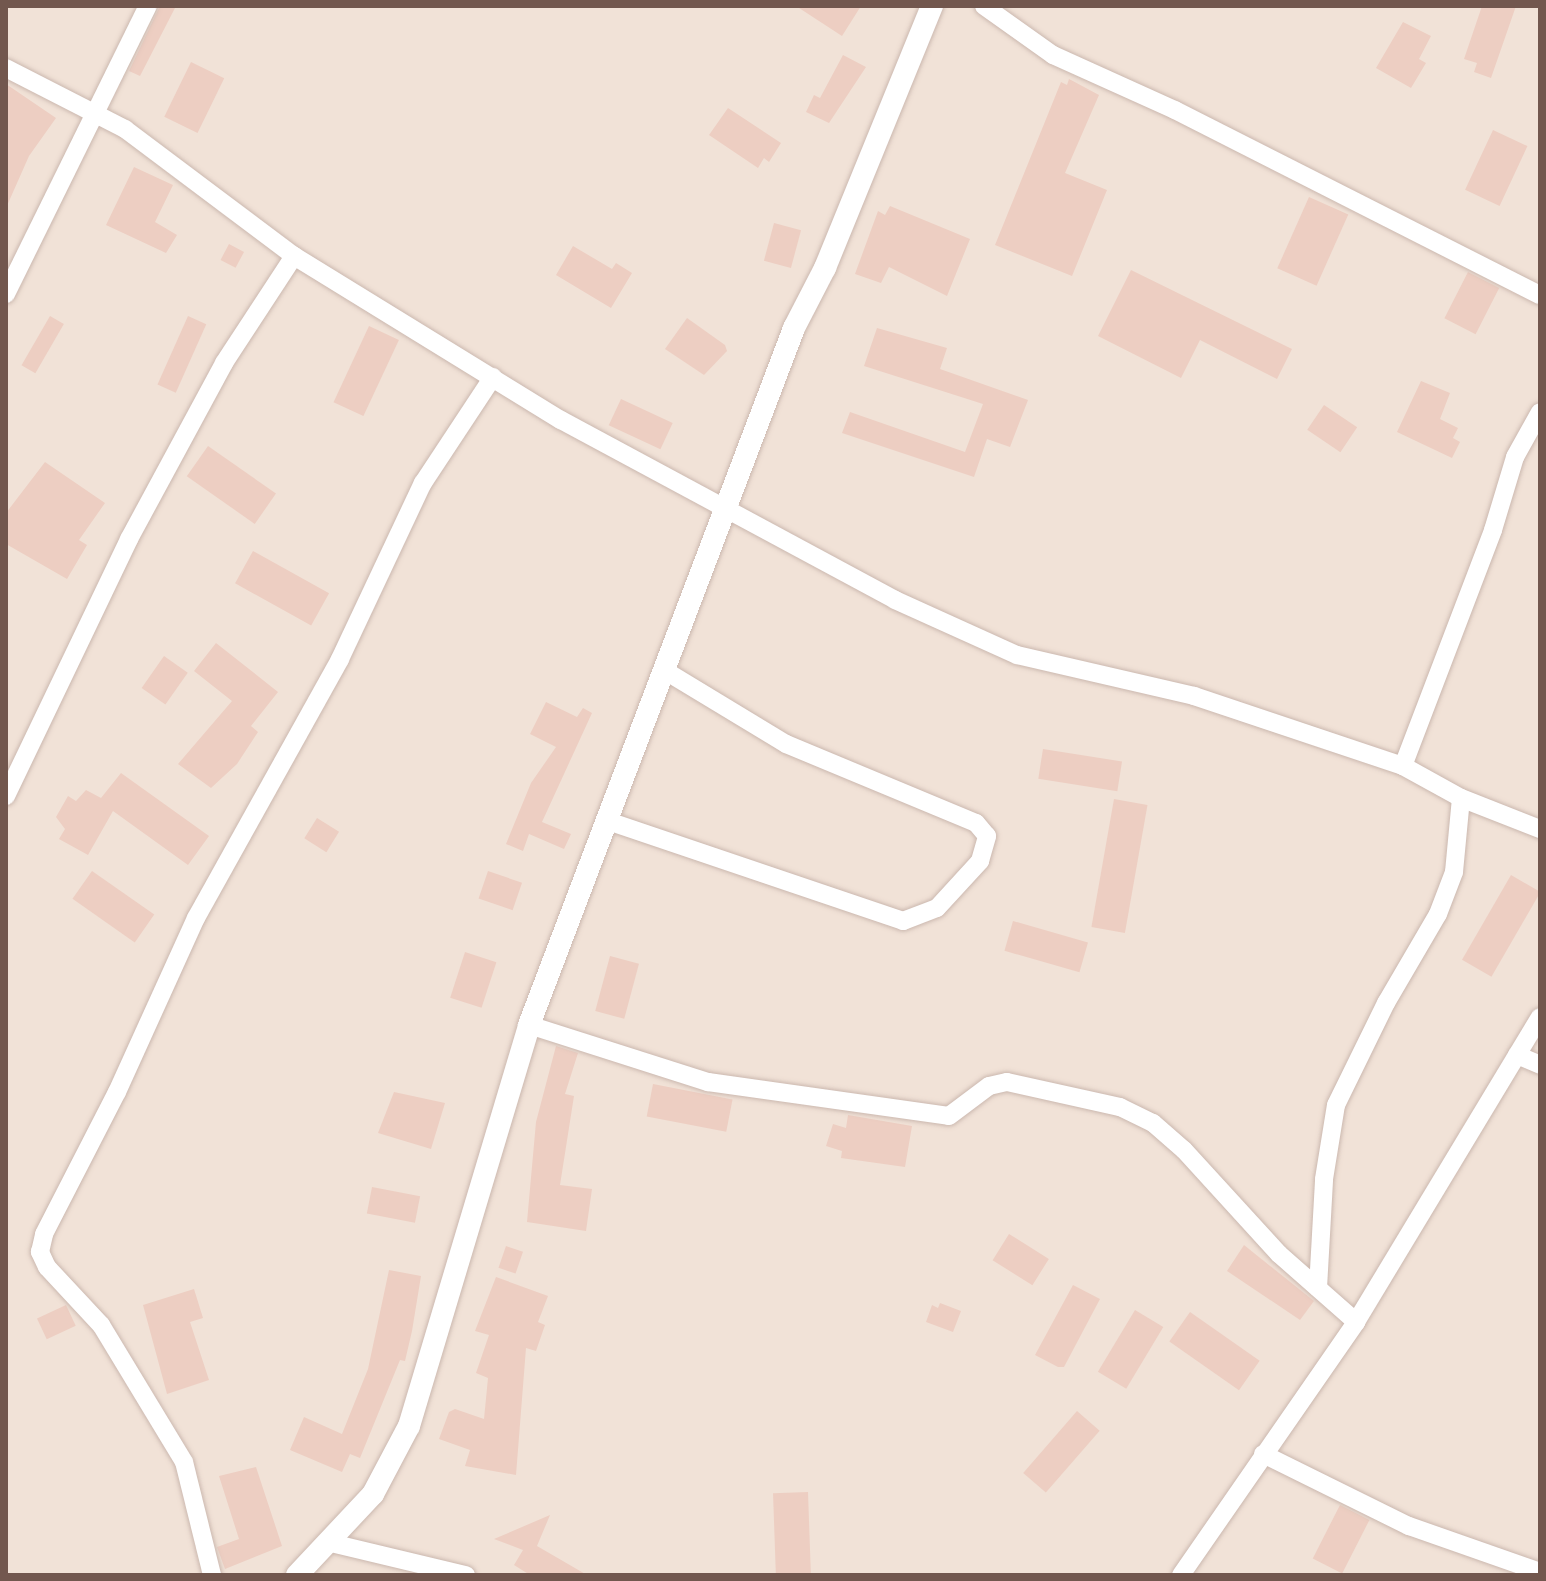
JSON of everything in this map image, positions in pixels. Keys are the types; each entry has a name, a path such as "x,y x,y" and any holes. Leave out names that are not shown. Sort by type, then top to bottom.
{"street":[{"path":"6,294 148,6"},
{"path":"297,1575 373,1494 409,1426 529,1025 794,328 825,268 932,6"},
{"path":"984,6 1053,55 1175,110 1540,295"},
{"path":"6,68 125,129 294,256 493,377 724,512 895,600 1017,655 1194,696 1403,766 1461,798 1540,829"},
{"path":"6,796 129,539 224,363 294,256"},
{"path":"212,1575 184,1462 101,1325 47,1267 40,1252 44,1234 117,1092 196,918 340,659 423,483 493,377"},
{"path":"1403,766 1493,530 1515,457 1540,412"},
{"path":"605,820 903,921 937,908 980,861 987,836 976,823 786,744 664,670"},
{"path":"1318,1288 1324,1179 1336,1105 1386,1003 1438,914 1454,872 1461,798"},
{"path":"1181,1575 1356,1322 1540,1017"},
{"path":"529,1025 708,1082 949,1116 989,1086 1007,1082 1120,1107 1153,1123 1184,1150 1318,1288 1356,1322"},
{"path":"1517,1055 1540,1065"},
{"path":"1263,1454 1409,1526 1540,1572"},
{"path":"327,1542 466,1575"}],"shaded area":[{"path":"6,6 1540,6 1540,1575 6,1575"}],"building":[{"path":"160,6 176,6 140,76 129,71"},
{"path":"796,6 861,6 842,36"},
{"path":"1482,6 1516,6 1491,78 1474,72 1477,63 1464,59"},
{"path":"1403,22 1431,36 1419,59 1426,63 1411,88 1376,68"},
{"path":"843,55 866,67 829,123 806,112 814,95 820,98"},
{"path":"191,62 224,78 198,133 164,117"},
{"path":"1069,79 1099,95 1065,173 1107,190 1072,276 995,245 1061,82 1067,85"},
{"path":"6,84 56,118 29,156 6,208"},
{"path":"728,108 781,143 769,162 764,158 758,168 709,135"},
{"path":"1493,130 1527,146 1500,206 1465,190"},
{"path":"134,167 173,185 155,222 177,235 166,253 106,225"},
{"path":"1309,197 1348,214 1317,286 1277,268"},
{"path":"890,206 970,239 947,296 889,267 881,283 855,274 878,211 885,215"},
{"path":"774,223 801,230 791,268 764,261"},
{"path":"229,244 244,252 236,268 221,260"},
{"path":"573,246 612,269 616,263 632,273 611,308 556,275"},
{"path":"1131,270 1292,349 1277,379 1200,340 1181,378 1098,336"},
{"path":"1468,272 1499,288 1476,334 1444,318"},
{"path":"50,316 64,324 35,373 22,365"},
{"path":"188,316 206,324 176,393 157,385"},
{"path":"687,318 725,345 727,351 704,375 665,349"},
{"path":"369,326 399,340 363,416 334,402"},
{"path":"877,328 947,348 940,369 1028,400 1010,447 987,439 974,477 842,433 850,412 965,452 983,404 864,366"},
{"path":"1421,381 1450,393 1440,419 1458,428 1453,438 1460,442 1452,458 1397,432"},
{"path":"621,399 673,423 660,449 609,425"},
{"path":"1324,405 1357,427 1340,452 1307,430"},
{"path":"208,446 276,494 255,524 187,476"},
{"path":"45,462 105,503 79,540 87,545 67,579 6,544 6,513"},
{"path":"253,551 329,593 311,626 235,583"},
{"path":"216,643 278,692 251,726 258,732 237,764 211,788 178,764 232,701 194,671"},
{"path":"164,656 188,673 165,705 142,688"},
{"path":"546,702 577,717 583,708 592,713 542,822 571,834 564,849 529,834 523,851 506,844 531,783 556,747 530,734"},
{"path":"1043,749 1122,762 1117,791 1038,779"},
{"path":"121,773 209,836 188,865 113,811 88,855 59,839 65,829 56,817 68,796 76,801 86,790 101,798"},
{"path":"1114,799 1147,805 1125,933 1091,927"},
{"path":"317,818 339,832 326,852 304,838"},
{"path":"92,871 154,915 135,942 72,899"},
{"path":"488,871 522,883 513,910 479,898"},
{"path":"1511,875 1540,893 1491,977 1462,960"},
{"path":"1013,921 1088,942 1079,972 1004,951"},
{"path":"465,952 496,962 482,1008 450,998"},
{"path":"610,956 639,964 624,1019 595,1011"},
{"path":"556,1046 578,1053 565,1094 574,1096 560,1185 592,1189 586,1231 527,1222 536,1122"},
{"path":"653,1084 733,1099 726,1132 647,1116"},
{"path":"394,1092 445,1103 431,1149 378,1133"},
{"path":"848,1115 912,1126 905,1167 841,1158 842,1151 826,1146 833,1124 846,1128"},
{"path":"372,1187 420,1196 415,1223 367,1214"},
{"path":"1009,1234 1049,1259 1032,1285 993,1260"},
{"path":"1244,1245 1314,1301 1300,1320 1227,1271"},
{"path":"506,1246 523,1252 516,1274 499,1268"},
{"path":"389,1270 421,1276 412,1331 405,1361 400,1360 360,1458 350,1454 342,1472 290,1450 304,1417 342,1434 368,1369"},
{"path":"496,1277 548,1296 538,1322 545,1325 536,1351 526,1348 516,1475 465,1466 470,1450 439,1439 449,1412 455,1409 484,1419 488,1378 476,1373 489,1335 475,1331"},
{"path":"1073,1285 1100,1299 1064,1367 1058,1367 1035,1355"},
{"path":"194,1289 203,1318 190,1322 209,1380 167,1394 143,1305"},
{"path":"940,1303 961,1311 953,1332 926,1322 932,1305 938,1308"},
{"path":"66,1305 76,1326 47,1339 37,1319"},
{"path":"1135,1310 1163,1327 1126,1389 1098,1372"},
{"path":"1190,1312 1260,1361 1239,1390 1169,1341"},
{"path":"1077,1411 1100,1431 1046,1493 1023,1473"},
{"path":"256,1467 282,1546 225,1569 217,1547 239,1539 219,1476"},
{"path":"808,1492 811,1574 776,1575 773,1493"},
{"path":"1340,1505 1369,1520 1342,1573 1313,1558"},
{"path":"550,1515 537,1546 587,1575 530,1575 514,1565 523,1550 494,1539"}]}
